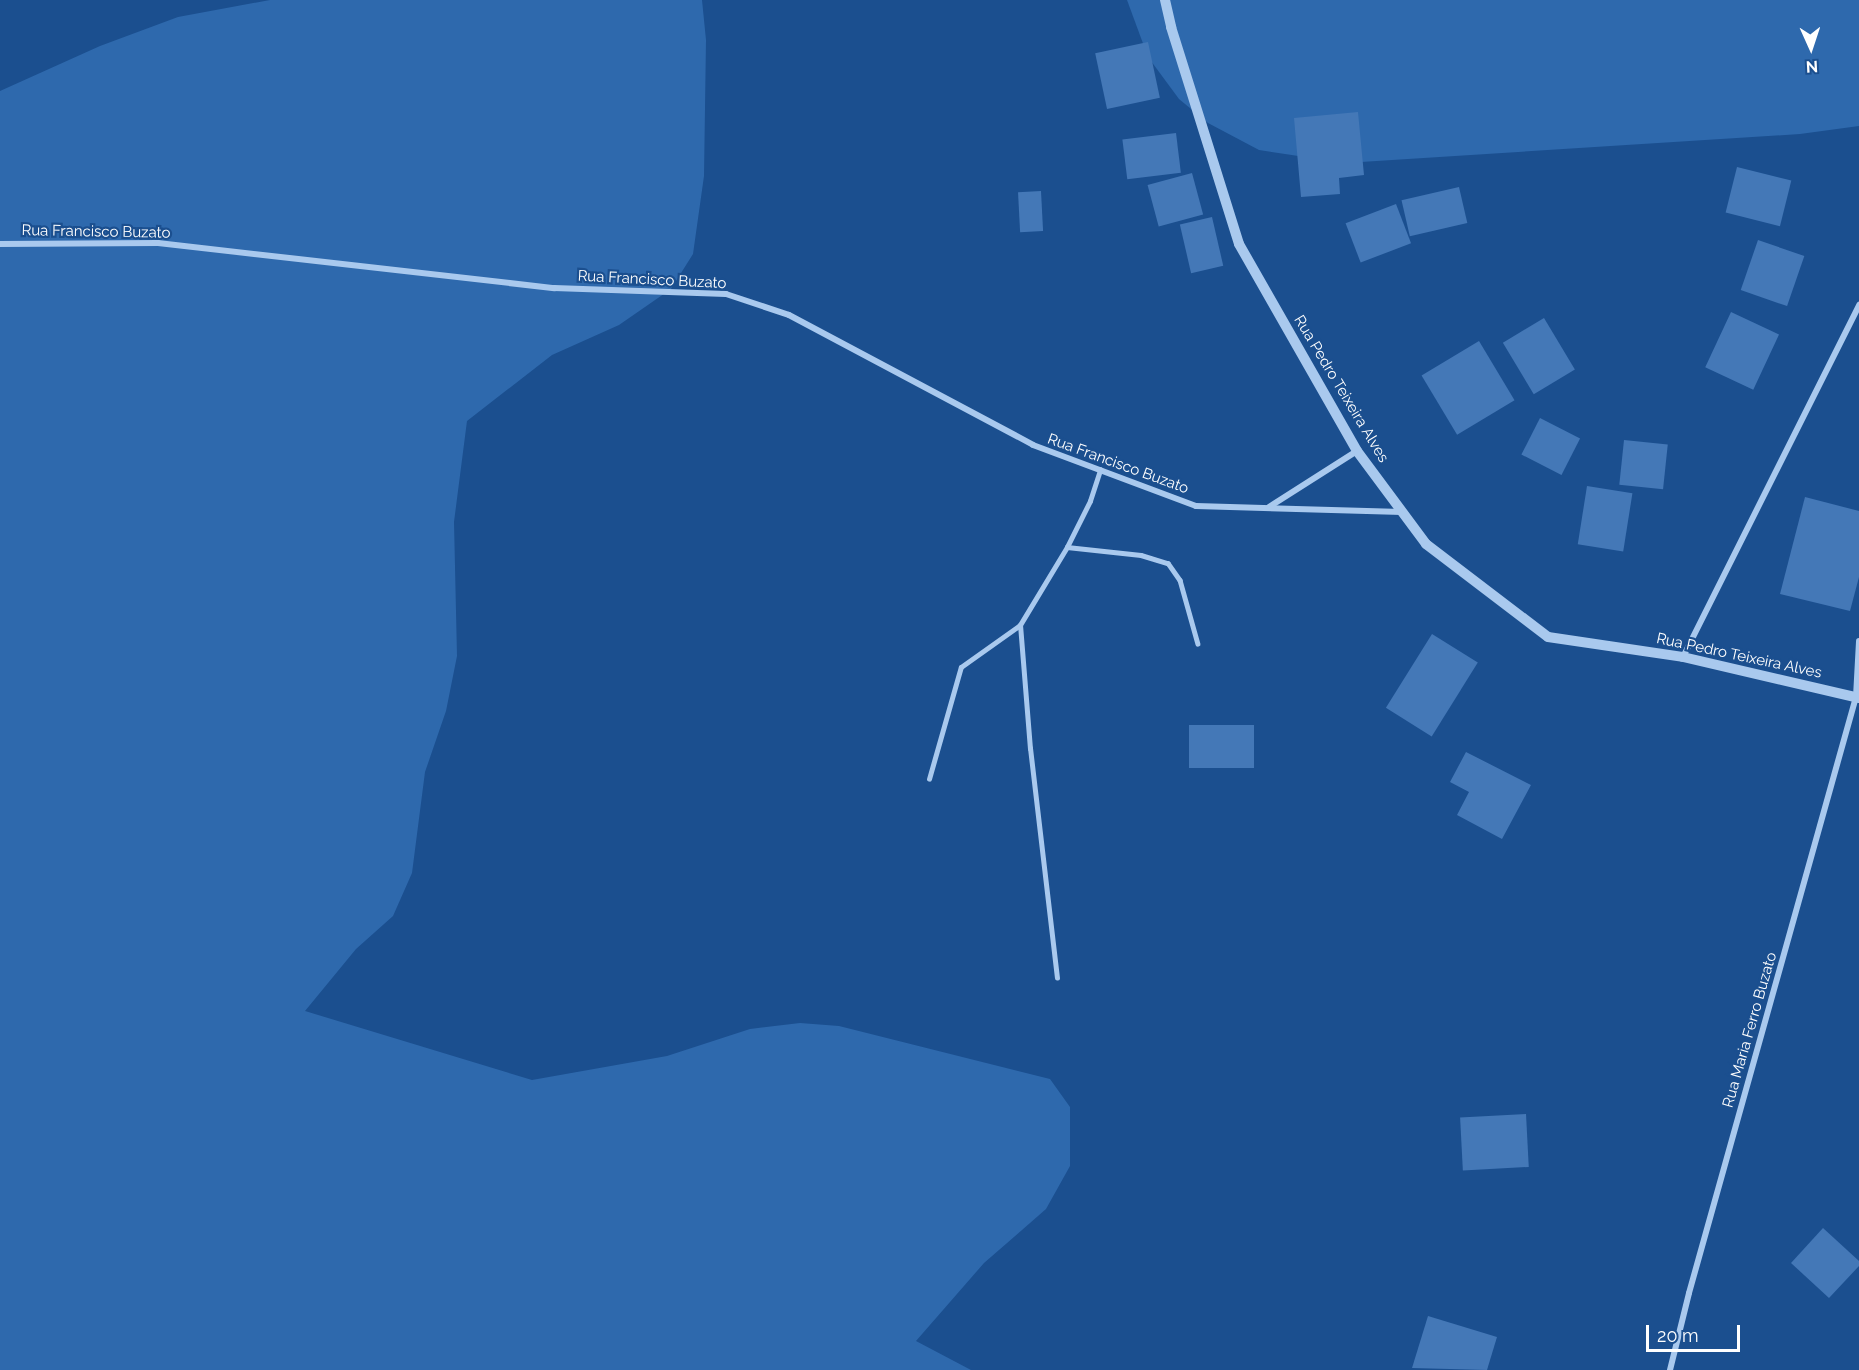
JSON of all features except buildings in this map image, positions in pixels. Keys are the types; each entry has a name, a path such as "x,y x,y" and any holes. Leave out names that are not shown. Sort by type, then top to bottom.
{"street":[{"name":"Rua Pedro Teixeira Alves","path":"1165,0 1171,27 1239,244 1357,450 1426,544 1548,637 1683,657 1857,697"},
{"name":"Rua Francisco Buzato","path":"0,244 158,243 554,288 726,294 789,315 1033,445 1196,506 1402,512"},
{"path":"1683,657 1859,305"},
{"path":"1268,507 1357,450"},
{"name":"Rua Maria Ferro Buzato","path":"1670,1370 1689,1293 1857,697 1859,641"}],"lane":[{"path":"929,779 961,667 1020,624 1067,547 1089,501 1100,470"},
{"path":"1067,547 1141,555 1168,563 1180,580 1198,644"},
{"path":"1020,624 1030,749 1058,978"}],"shaded area":[{"path":"270,0 702,0 706,40 704,176 693,254 671,289 619,325 552,355 467,421 454,522 457,656 446,711 425,772 412,873 393,916 356,949 305,1011 532,1080 667,1056 750,1029 800,1023 839,1026 1050,1079 1070,1107 1070,1166 1046,1209 984,1263 916,1341 971,1370 0,1370 0,91 100,46 178,17"},
{"path":"1127,0 1859,0 1859,126 1800,134 1345,163 1259,150 1208,123 1179,99 1148,57"}]}
